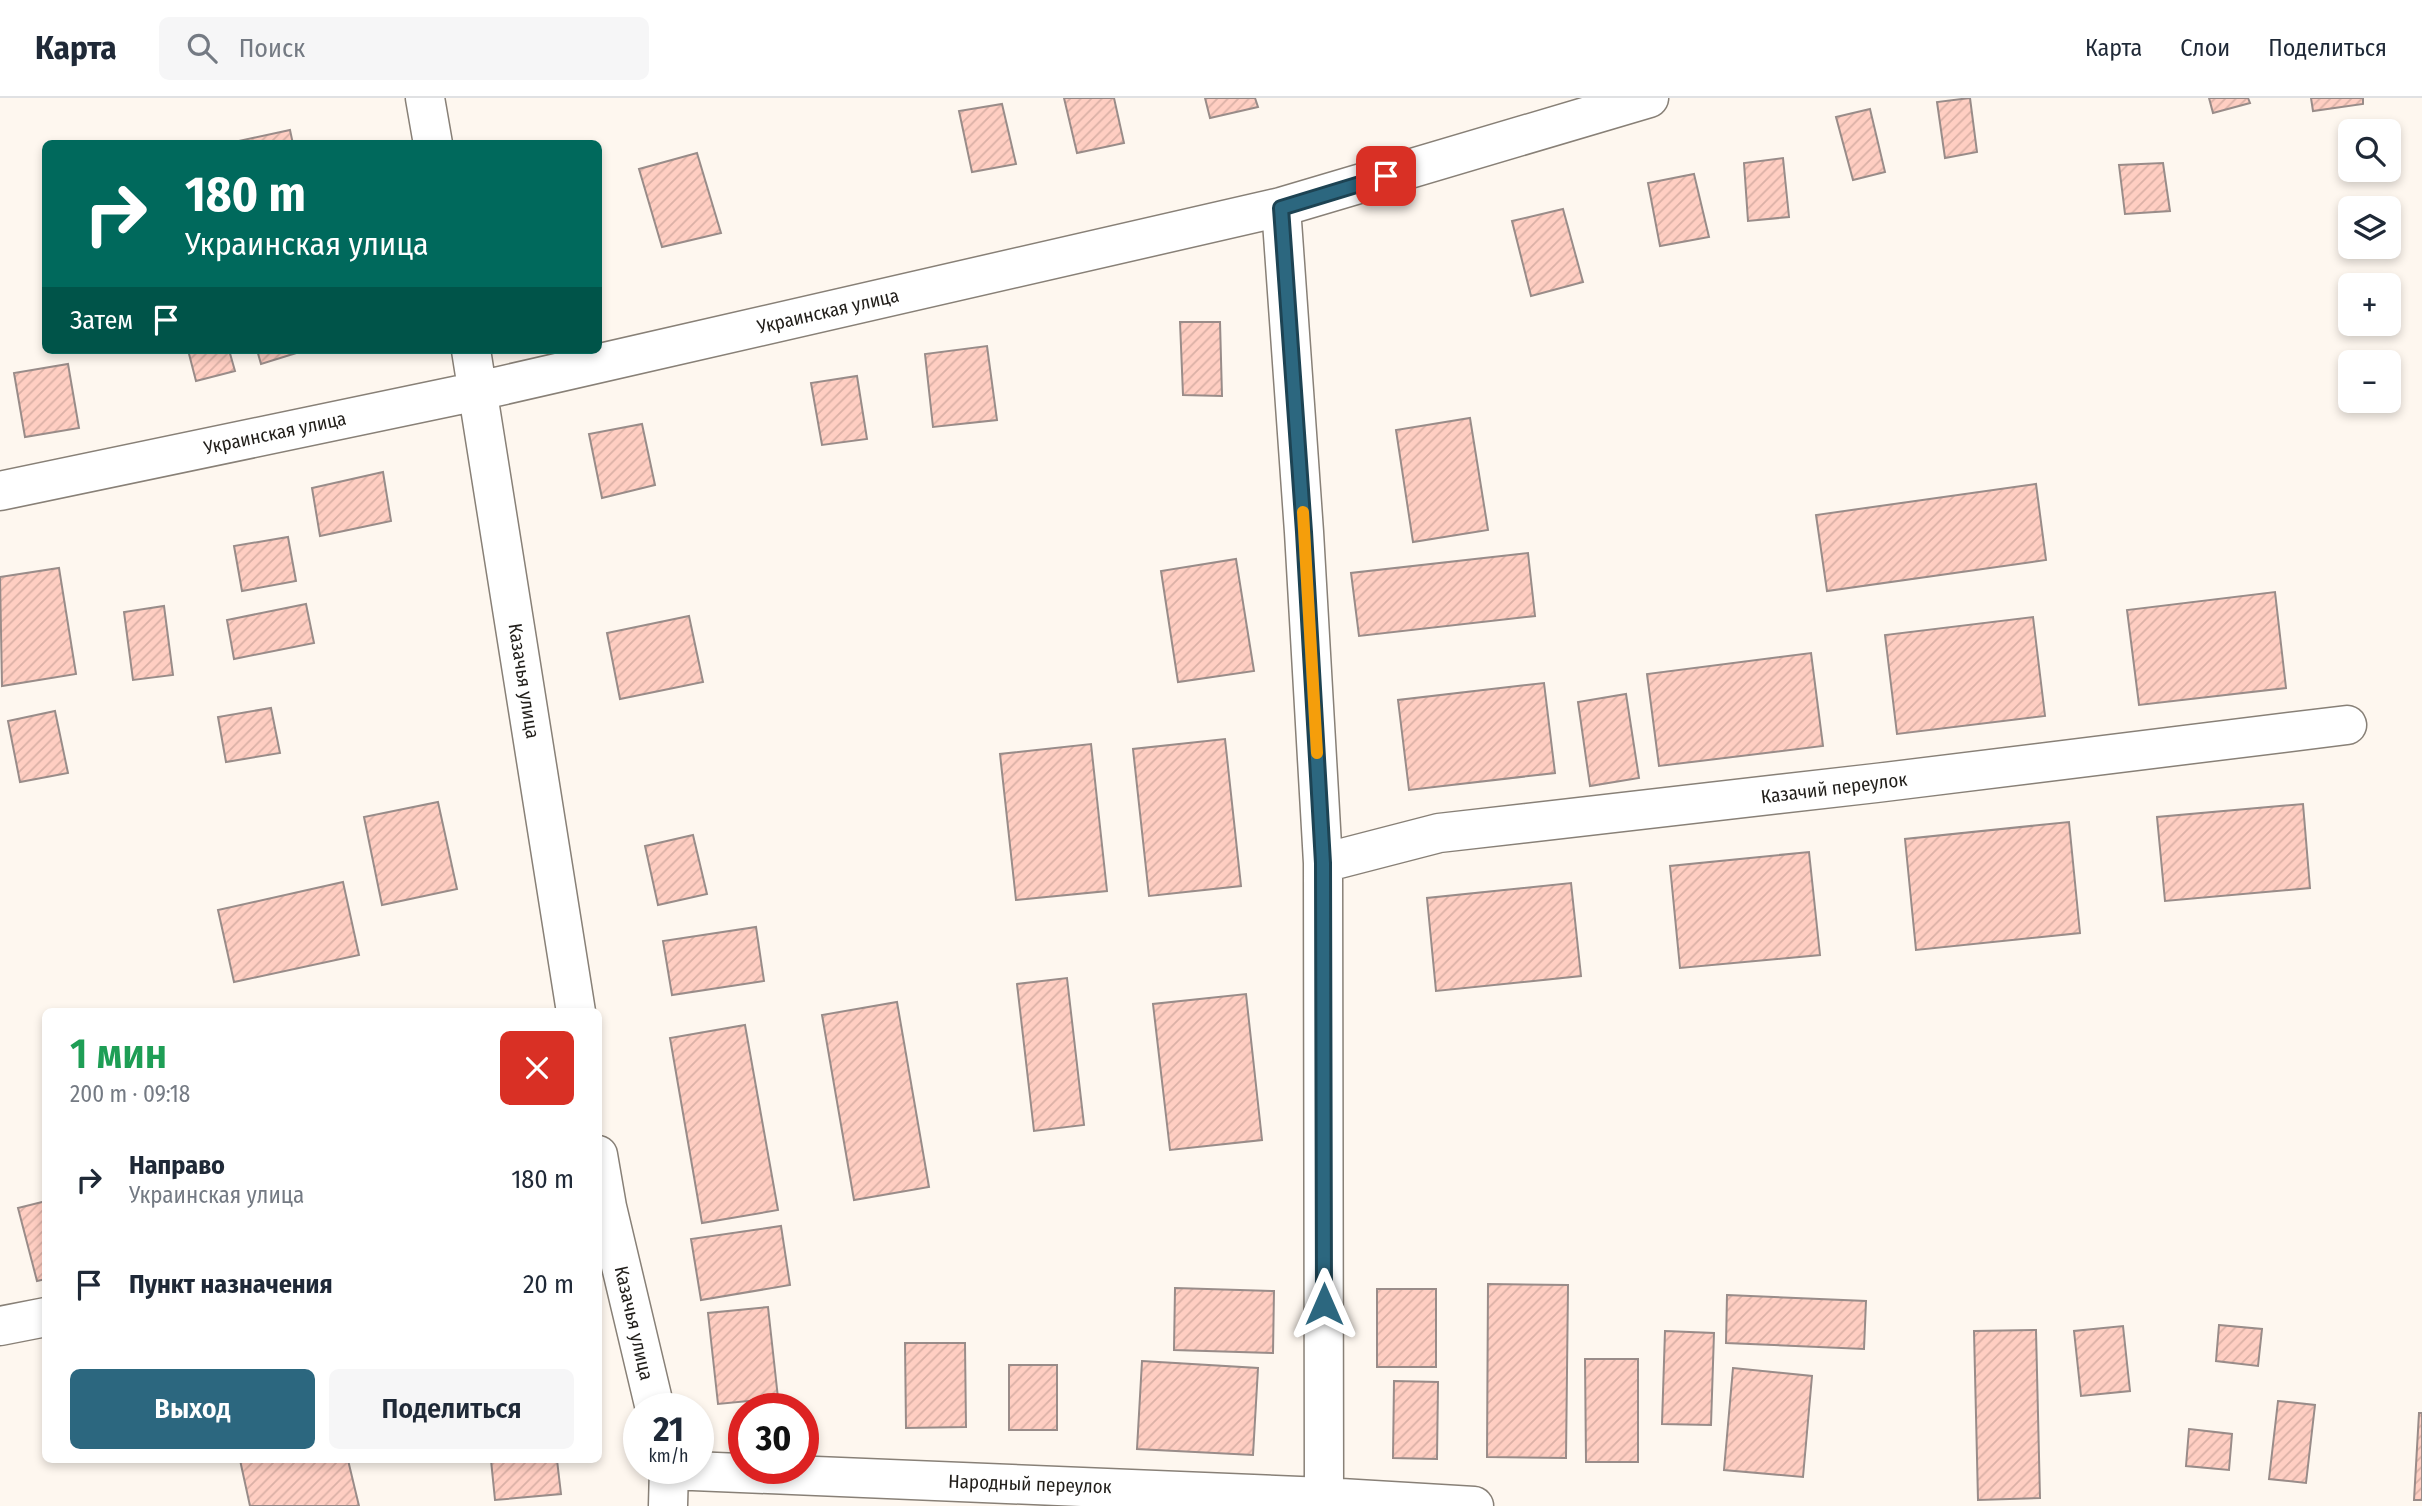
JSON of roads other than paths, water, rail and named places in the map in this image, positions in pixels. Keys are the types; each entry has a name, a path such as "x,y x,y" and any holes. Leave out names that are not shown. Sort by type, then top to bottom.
{"street":[{"path":"425,98 432,140"},
{"name":"Украинская улица","path":"0,491 478,391 1281,208 1649,98"},
{"path":"1281,208 1304,532 1323,863 1324,1497"},
{"name":"Казачья улица","path":"472,354 575,1008"},
{"name":"Казачий переулок","path":"1323,863 1439,833 2347,725"},
{"name":"Казачья улица","path":"603,1208 650,1393"},
{"path":"0,1326 42,1318"},
{"name":"Народный переулок","path":"714,1482 1324,1497 1474,1506"}]}
